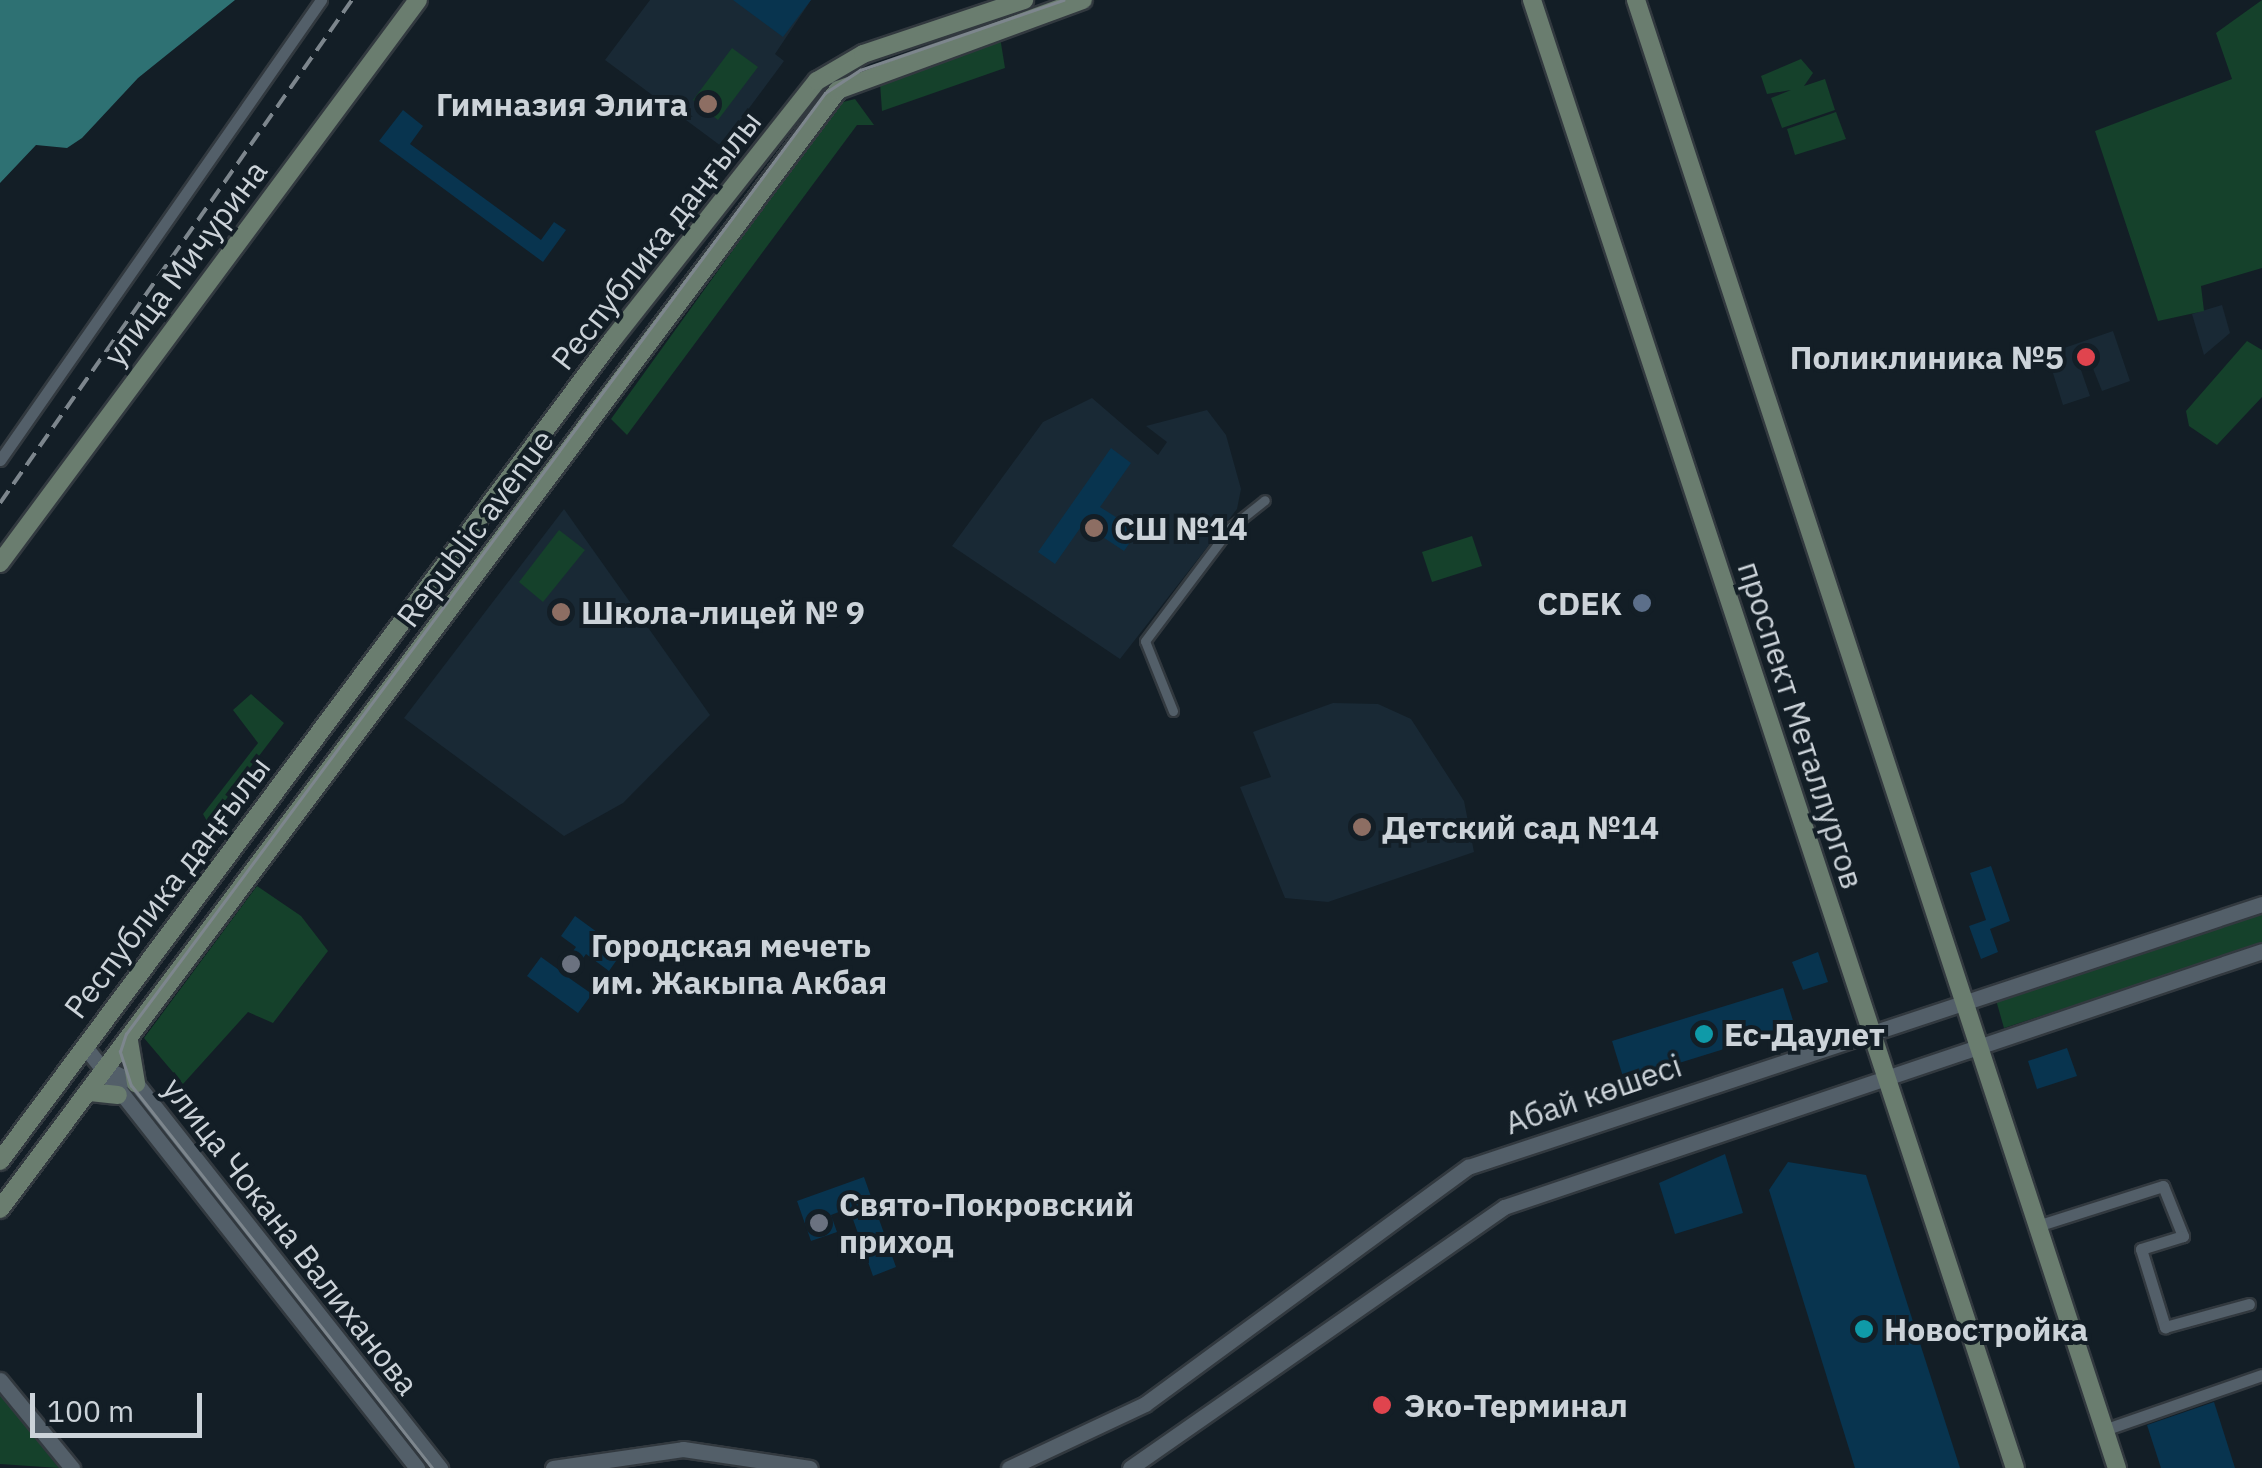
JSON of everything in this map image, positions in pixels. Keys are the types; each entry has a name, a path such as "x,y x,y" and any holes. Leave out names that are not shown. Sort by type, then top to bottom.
{"main road":[{"name":"улица Мичурина","path":"0,562 418,0"},
{"name":"Республика даңғылы","path":"86,1048 612,340 817,81 863,54 1024,0"},
{"name":"Republic avenue","path":"0,1209 838,90 1083,0"},
{"name":"проспект Металлургов","path":"1532,0 2015,1468"},
{"path":"1636,0 2116,1468"},
{"path":"130,1039 136,1083"},
{"path":"0,1161 86,1048"},
{"path":"90,1092 118,1095"}],"street":[{"path":"0,460 321,0"},
{"path":"1173,711 1145,640 1231,527 1265,500"},
{"name":"Абай көшесі","path":"1009,1468 1034,1466 1145,1404 1468,1168 2262,904"},
{"path":"1130,1468 1504,1207 2262,951"},
{"path":"86,1048 107,1069"},
{"name":"улица Чокана Валиханова","path":"107,1069 136,1083 440,1468"},
{"name":"улица Чокана Валиханова","path":"107,1069 118,1095 417,1468"},
{"path":"2036,1226 2164,1186 2182,1236 2141,1249 2166,1327 2249,1304"},
{"path":"2104,1430 2262,1375"},
{"path":"0,1380 72,1468"},
{"path":"553,1468 683,1449 810,1468"}],"shaded area":[{"path":"0,0 235,0 138,78 82,138 67,148 36,145 0,183"},
{"name":"Гимназия Элита","path":"650,0 811,0 775,54 784,61 721,146 605,60"},
{"path":"2262,0 2262,268 2201,286 2204,311 2158,321 2095,131 2232,79 2216,33"},
{"path":"1000,37 1005,68 882,111 880,83"},
{"path":"732,48 758,67 718,120 693,100"},
{"path":"1801,59 1813,73 1804,86 1825,79 1835,110 1782,128 1771,98 1791,90 1767,94 1761,76"},
{"path":"855,99 874,125 857,125 627,435 611,419 839,103"},
{"path":"1836,112 1846,139 1795,155 1787,129"},
{"path":"2222,305 2230,333 2204,355 2192,314"},
{"path":"2113,331 2130,381 2102,391 2092,366 2081,370 2090,396 2063,405 2047,354"},
{"path":"2247,341 2262,350 2262,397 2217,445 2189,426 2186,411"},
{"name":"СШ №14","path":"1092,398 1158,455 1167,442 1146,426 1207,410 1226,435 1241,489 1237,509 1120,659 952,546 1043,422"},
{"name":"Школа-лицей № 9","path":"564,509 710,715 623,803 564,836 404,718"},
{"path":"559,530 585,550 543,602 519,582"},
{"path":"1472,536 1482,566 1432,582 1422,552"},
{"path":"251,694 284,723 208,823 203,814 258,743 233,710"},
{"name":"Детский сад №14","path":"1333,703 1378,704 1411,719 1464,801 1474,852 1328,902 1285,898 1240,787 1271,777 1253,732"},
{"path":"257,886 301,916 328,951 273,1023 248,1012 183,1084 144,1038"},
{"path":"2262,913 2262,944 2004,1028 1996,1000"},
{"path":"0,1394 59,1468 0,1464"}],"building":[{"path":"733,0 811,0 783,37"},
{"path":"403,110 423,126 410,144 541,240 554,222 566,230 543,262 379,141"},
{"path":"1111,448 1131,463 1100,507 1138,531 1124,551 1083,524 1055,564 1038,552"},
{"path":"1991,866 2010,921 1990,929 1998,952 1981,959 1969,926 1986,920 1970,873"},
{"name":"Городская мечеть им. Жакыпа Акбая","path":"575,916 623,951 609,971 586,954 569,978 592,994 578,1013 527,976 541,957 559,970 576,947 561,936"},
{"path":"1818,952 1828,982 1803,990 1792,962"},
{"name":"Ес-Даулет","path":"1783,988 1795,1027 1624,1080 1612,1041"},
{"path":"2067,1048 2077,1076 2037,1089 2028,1061"},
{"path":"1725,1154 1743,1213 1675,1234 1659,1183"},
{"name":"Новостройка","path":"1788,1162 1866,1175 1960,1468 1855,1468 1769,1190"},
{"name":"Свято-Покровский приход","path":"864,1177 896,1267 873,1276 849,1208 831,1215 837,1232 811,1241 797,1201"},
{"path":"2214,1402 2235,1468 2161,1468 2147,1425"}],"tram line":[{"path":"432,1468 131,1086 120,1052 126,1034 825,93 860,70 1063,0"}],"railway":[{"path":"0,503 352,0"}],"place":[{"name":"Гимназия Элита","path":"708,104"},
{"name":"Поликлиника №5","path":"2086,357"},
{"name":"СШ №14","path":"1094,528"},
{"name":"CDEK","path":"1642,603"},
{"name":"Школа-лицей № 9","path":"561,612"},
{"name":"Детский сад №14","path":"1362,827"},
{"name":"Городская мечеть им. Жакыпа Акбая","path":"571,964"},
{"name":"Ес-Даулет","path":"1704,1034"},
{"name":"Свято-Покровский приход","path":"819,1223"},
{"name":"Новостройка","path":"1864,1329"},
{"name":"Эко-Терминал","path":"1382,1405"}]}
